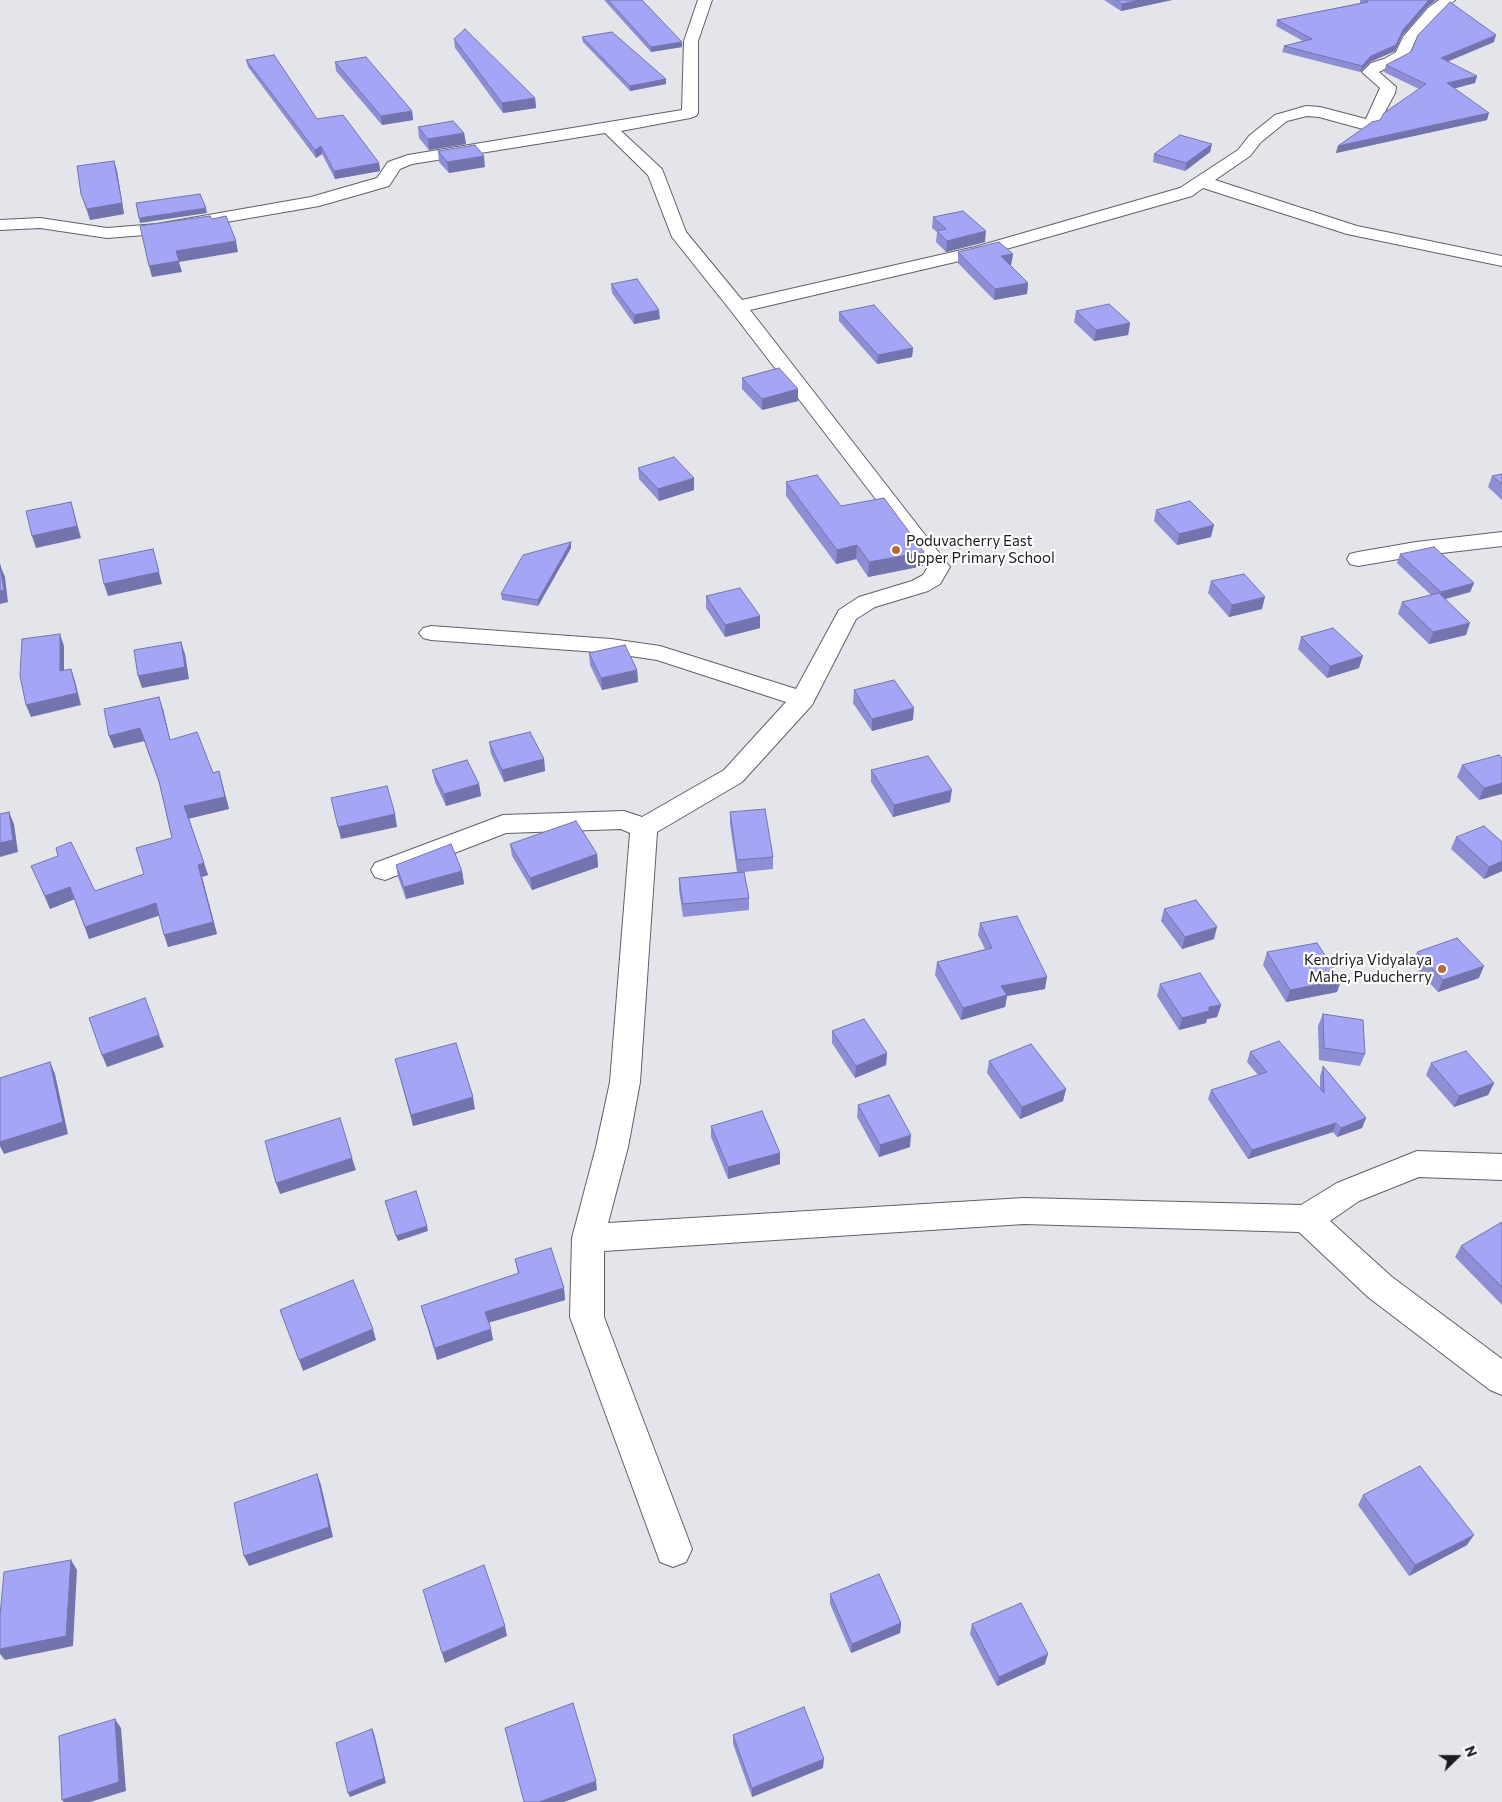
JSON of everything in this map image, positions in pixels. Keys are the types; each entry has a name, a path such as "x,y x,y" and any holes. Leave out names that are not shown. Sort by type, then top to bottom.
{"street":[{"path":"0,225 40,223 107,234 157,229 313,202 383,182 394,166 408,160 690,113 691,41 705,0"},
{"path":"738,307 979,251 1186,192 1244,153 1255,138 1281,118 1306,110 1363,124 1372,122 1387,93 1388,87 1370,72 1376,66 1389,62 1403,54 1408,40 1433,11 1448,0"},
{"path":"609,128 656,173 678,233 738,307 939,567 932,579 920,586 867,602 847,615 803,699 734,776 644,828"},
{"path":"1204,179 1210,185 1353,230 1502,261"},
{"path":"1358,559 1416,549 1502,539"},
{"path":"431,633 611,646 660,653 803,699"},
{"path":"385,870 503,824 624,820 644,828"},
{"path":"644,828 625,1082 612,1147 588,1238 587,1316 673,1549"},
{"path":"588,1238 1024,1211 1306,1219 1348,1192 1417,1164 1502,1167"},
{"path":"1306,1219 1380,1287 1502,1379"}],"building":[{"path":"608,0 642,0 682,42 651,47"},
{"path":"1116,0 1139,0 1122,4"},
{"path":"1365,0 1429,0 1403,30 1396,45 1371,56 1362,66 1284,46 1312,39 1277,20 1368,2"},
{"path":"1450,2 1496,35 1441,58 1477,76 1447,83 1489,113 1338,146 1372,122 1380,120 1384,113 1426,84 1386,65 1411,52 1418,35"},
{"path":"465,29 535,98 502,103 454,39"},
{"path":"612,32 666,79 630,86 582,37"},
{"path":"274,55 317,119 343,115 379,163 334,171 321,146 315,150 246,60"},
{"path":"366,57 412,111 381,116 335,62"},
{"path":"453,121 464,133 428,139 418,127"},
{"path":"1180,135 1212,144 1186,163 1154,154"},
{"path":"475,145 484,156 447,162 438,151"},
{"path":"114,161 122,203 87,209 81,194 77,166"},
{"path":"200,194 206,208 139,218 136,203"},
{"path":"963,211 986,231 947,241 937,231 946,229 933,217"},
{"path":"210,216 212,219 226,216 236,241 176,251 179,261 149,266 140,226"},
{"path":"999,242 1013,254 1001,256 1028,283 995,289 958,252"},
{"path":"637,279 659,310 634,315 611,284"},
{"path":"1109,304 1130,323 1096,330 1076,311"},
{"path":"874,305 913,348 878,355 839,312"},
{"path":"779,368 798,389 762,399 742,378"},
{"path":"674,457 694,478 658,489 638,468"},
{"path":"1502,474 1502,484 1492,476"},
{"path":"817,475 841,506 884,498 924,552 869,562 857,545 837,550 786,482"},
{"path":"1190,501 1214,525 1179,534 1156,510"},
{"path":"71,502 77,526 32,536 26,511"},
{"path":"571,542 538,600 501,594 523,555"},
{"path":"1434,547 1474,583 1441,592 1400,554"},
{"path":"153,549 159,572 104,584 99,560"},
{"path":"0,565 4,590 0,591"},
{"path":"1244,574 1265,597 1232,605 1211,581"},
{"path":"740,588 760,616 725,625 706,596"},
{"path":"1439,593 1470,623 1433,632 1402,602"},
{"path":"1333,628 1363,656 1330,666 1301,637"},
{"path":"60,634 60,671 71,669 77,693 26,705 20,676 22,639"},
{"path":"181,642 185,667 138,676 134,650"},
{"path":"625,645 637,670 601,678 589,653"},
{"path":"894,680 914,708 872,719 854,690"},
{"path":"159,697 170,740 197,732 213,773 219,771 225,797 184,806 204,863 198,865 213,922 164,935 156,903 85,927 70,887 45,896 31,866 58,856 56,848 71,842 95,891 144,874 136,848 172,838 159,781 140,728 109,736 104,709"},
{"path":"530,732 544,759 502,770 489,742"},
{"path":"1499,755 1502,758 1502,783 1484,788 1462,765"},
{"path":"928,756 952,790 894,805 871,770"},
{"path":"467,760 479,784 444,794 432,770"},
{"path":"387,786 395,814 338,827 331,798"},
{"path":"765,809 773,857 737,860 730,812"},
{"path":"9,812 13,840 0,843 0,814"},
{"path":"576,821 597,854 530,878 510,844"},
{"path":"1484,826 1502,842 1502,861 1489,867 1456,837"},
{"path":"451,844 462,871 404,887 396,865"},
{"path":"744,872 749,898 683,904 679,878"},
{"path":"1196,900 1217,927 1185,937 1164,909"},
{"path":"1017,916 1047,977 1001,986 1007,995 963,1008 937,962 992,948 980,923"},
{"path":"1457,938 1484,966 1443,980 1417,952"},
{"path":"1317,943 1341,980 1290,990 1267,952"},
{"path":"1200,973 1221,1005 1209,1007 1209,1011 1182,1018 1160,984"},
{"path":"145,998 159,1035 102,1055 89,1018"},
{"path":"1323,1014 1363,1020 1365,1054 1324,1048"},
{"path":"864,1019 887,1053 856,1066 832,1031"},
{"path":"1279,1041 1324,1093 1323,1066 1366,1118 1341,1128 1336,1123 1252,1150 1211,1090 1267,1072 1250,1052"},
{"path":"456,1043 473,1097 411,1115 395,1059"},
{"path":"1031,1044 1066,1089 1022,1107 989,1061"},
{"path":"1466,1051 1494,1083 1459,1096 1431,1063"},
{"path":"50,1062 63,1122 0,1142 0,1078"},
{"path":"889,1095 911,1135 880,1145 858,1105"},
{"path":"762,1111 780,1153 728,1167 711,1126"},
{"path":"340,1118 352,1158 276,1183 265,1141"},
{"path":"416,1191 427,1226 396,1236 385,1201"},
{"path":"1502,1222 1502,1287 1461,1246"},
{"path":"551,1248 564,1288 485,1312 491,1329 435,1348 421,1306 519,1273 515,1259"},
{"path":"353,1280 373,1329 299,1360 280,1310"},
{"path":"1420,1466 1474,1535 1415,1565 1363,1495"},
{"path":"317,1474 329,1527 244,1556 234,1503"},
{"path":"71,1560 66,1636 0,1649 0,1616 4,1572"},
{"path":"484,1565 505,1626 442,1653 423,1590"},
{"path":"879,1574 901,1623 852,1644 830,1594"},
{"path":"1021,1603 1048,1654 999,1677 972,1624"},
{"path":"573,1703 596,1781 539,1802 524,1802 505,1728"},
{"path":"804,1707 824,1759 752,1788 733,1735"},
{"path":"115,1719 119,1782 62,1800 59,1736"},
{"path":"372,1729 384,1778 348,1793 336,1743"}],"place":[{"name":"Poduvacherry East Upper Primary School","path":"896,550"},
{"name":"Kendriya Vidyalaya Mahe, Puducherry","path":"1442,969"}]}
